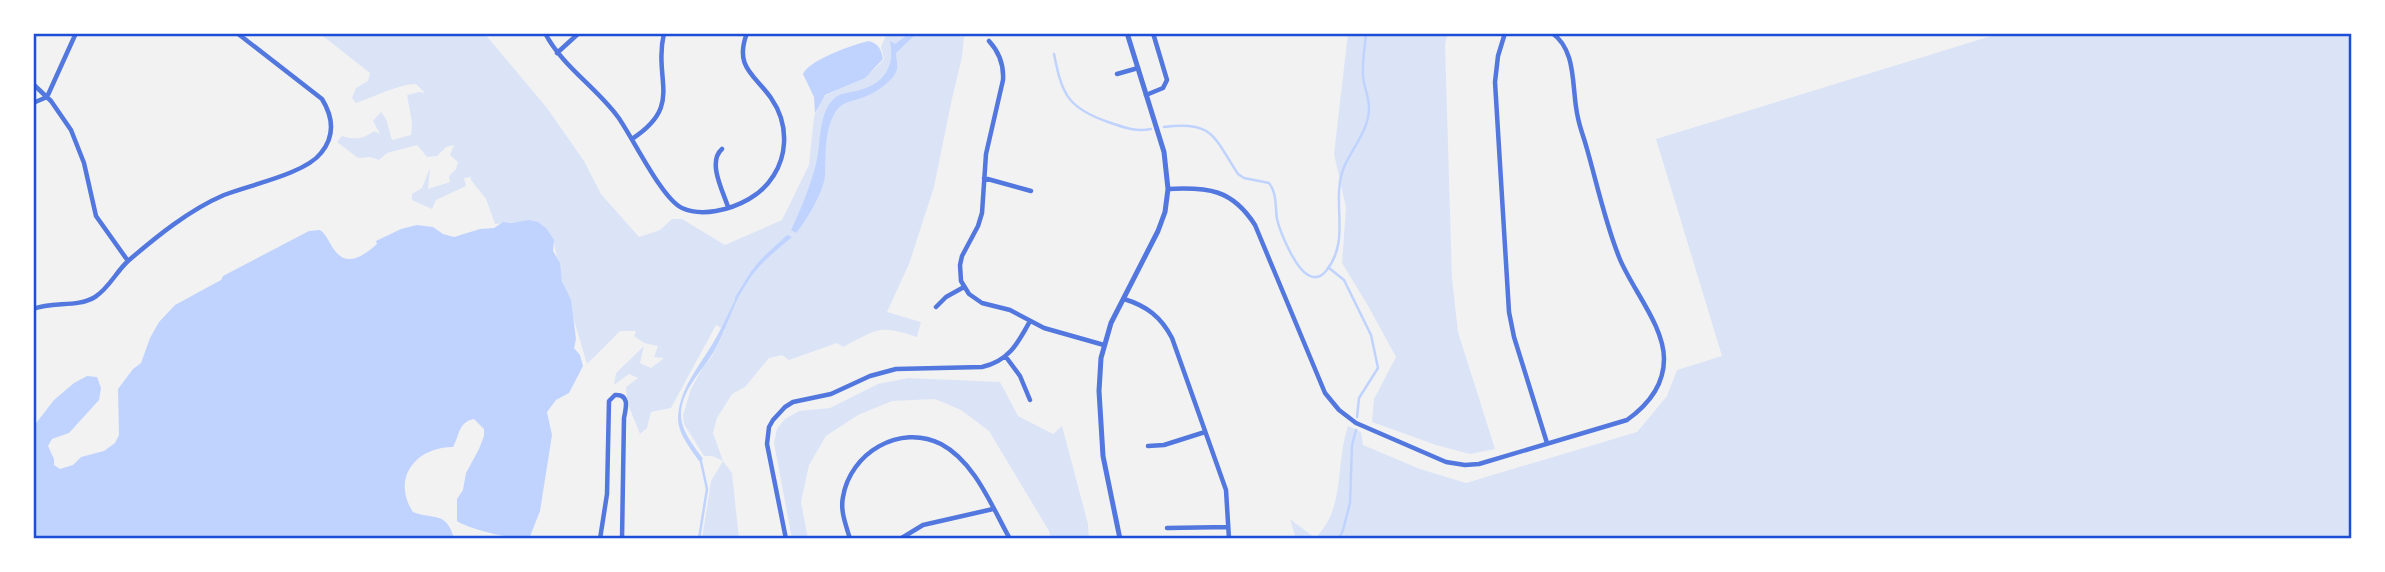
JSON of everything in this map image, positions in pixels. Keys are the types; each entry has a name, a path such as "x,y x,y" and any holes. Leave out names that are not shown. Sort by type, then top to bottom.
{"street":[{"path":"33,103 47,97 76,33"},
{"path":"33,309 94,298 128,261 194,211 226,195 309,164 323,152 330,134 330,116 322,99 237,33"},
{"path":"545,33 557,53 603,98 670,199 677,205 698,213 728,207 751,198 768,184 780,163 784,141 778,111 772,99 749,74 745,65 743,44 747,33"},
{"path":"557,53 579,33"},
{"path":"632,138 654,122 662,107 664,90 660,56 664,33"},
{"path":"1120,539 1106,476 1099,379 1104,345 1111,323 1158,231 1165,212 1168,189 1164,152 1127,33"},
{"path":"1146,95 1163,88 1167,80 1153,33"},
{"path":"1505,33 1498,56 1495,82 1507,299 1514,337 1547,443"},
{"path":"1168,189 1209,189 1231,199 1248,215 1255,225 1320,383 1332,402 1347,417 1437,459 1465,465 1479,464 1631,418 1654,394 1663,373 1661,339 1617,253 1577,117 1569,56 1562,41 1552,33"},
{"path":"989,41 1000,55 1003,72 990,135 982,213 960,265 964,287 975,299 1010,310 1044,328 1104,345"},
{"path":"1117,74 1138,68"},
{"path":"33,84 61,115 78,147 96,216 128,261"},
{"path":"722,149 717,153 715,164 728,207"},
{"path":"984,178 1031,191"},
{"path":"936,307 946,297 964,287"},
{"path":"1124,299 1150,310 1167,328 1172,338 1226,490 1229,539"},
{"path":"786,539 767,444 769,427 778,413 801,400 838,391 882,372 896,369 982,367 1006,357 1018,343 1030,321"},
{"path":"1006,357 1020,376 1030,400"},
{"path":"600,539 607,494 609,401 615,395 623,396 626,403 622,539"},
{"path":"1148,446 1164,445 1205,432"},
{"path":"850,539 842,505 845,487 855,466 884,442 904,438 932,440 951,450 969,467 1010,539"},
{"path":"900,539 923,525 993,509"},
{"path":"1167,528 1228,527"}],"shaded area":[{"path":"319,33 484,33 547,108 584,161 601,194 639,237 660,230 672,219 682,219 725,245 782,220 809,165 814,117 821,98 862,78 877,67 884,59 881,47 887,33 961,33 960,37 964,36 962,57 934,187 909,264 887,312 921,322 917,337 878,330 843,347 837,343 789,360 782,355 769,358 745,387 732,394 717,418 713,433 723,461 704,456 684,424 683,415 691,389 725,330 716,325 671,408 651,412 647,428 640,434 627,402 626,387 638,378 629,374 614,385 616,373 644,346 640,363 651,368 664,358 654,357 658,346 644,343 634,336 636,331 620,331 587,364 553,240 531,221 495,224 486,199 471,177 464,178 466,186 436,200 432,209 412,200 412,194 422,188 430,168 428,189 450,182 449,176 456,169 458,162 450,155 454,145 446,147 437,156 427,157 417,145 387,153 379,160 370,157 358,158 337,142 342,136 359,138 374,131 380,134 373,121 381,112 392,140 411,135 412,122 407,95 425,93 416,84 409,85 356,103 352,98 356,88 368,81 370,73"},
{"path":"1348,33 1448,33 1445,44 1452,279 1458,332 1495,449 1470,454 1372,422 1374,399 1396,357 1342,263 1346,208 1334,154"},
{"path":"2001,33 2352,33 2352,539 1296,539 1290,519 1315,538 1331,513 1336,500 1348,426 1361,432 1363,445 1420,469 1466,483 1637,432 1667,396 1677,370 1722,356 1656,139"},
{"path":"908,378 1000,382 1018,416 1053,434 1062,426 1088,524 1089,539 1051,539 1049,531 989,431 961,410 935,399 892,401 858,415 826,436 809,465 801,502 808,539 792,539 774,443 777,429 785,419 799,411 830,408 878,384"},
{"path":"723,461 732,473 739,539 702,539 711,481"}],"water":[{"path":"910,33 917,33 896,53 897,69 888,82 868,95 842,105 832,118 822,189 796,233 791,230 814,173 827,108 837,96 869,87 882,78 891,58 890,41 895,44"},
{"path":"869,41 879,47 883,59 865,78 825,95 815,113 814,97 803,74 814,63 833,53"},
{"path":"529,220 546,228 554,240 553,251 560,263 562,281 571,300 576,339 574,348 580,355 583,366 569,393 556,400 547,412 552,435 540,511 529,539 472,528 457,521 457,499 484,436 484,429 474,419 462,426 453,447 428,452 418,459 406,476 407,499 413,512 443,520 454,539 33,539 33,427 54,400 74,383 87,376 97,377 101,388 99,400 69,433 52,439 48,446 54,465 60,469 73,465 81,457 104,451 115,443 119,435 118,389 141,363 159,322 175,305 221,280 223,276 309,231 320,230 341,257 352,259 368,251 377,244 376,241 417,225 433,227 454,237 494,228 503,222"},
{"path":"787,235 792,237 764,262 743,288 718,344 684,398 681,415 683,427 703,459 699,461 680,430 678,418 683,396 748,277"}],"waterway":[{"path":"1164,127 1193,126 1203,129 1217,141 1238,174 1244,178 1269,183 1275,195 1277,219 1293,258 1308,275 1320,276 1334,259 1338,246 1340,180 1368,116 1369,104 1363,71 1366,33"},
{"path":"1054,54 1064,90 1075,105 1095,117 1119,126 1151,129"},
{"path":"1329,268 1344,280 1371,335 1378,368 1359,398 1357,417"},
{"path":"736,298 753,271"},
{"path":"1339,539 1350,503 1352,445 1356,430"},
{"path":"699,539 707,489 700,457"}]}
